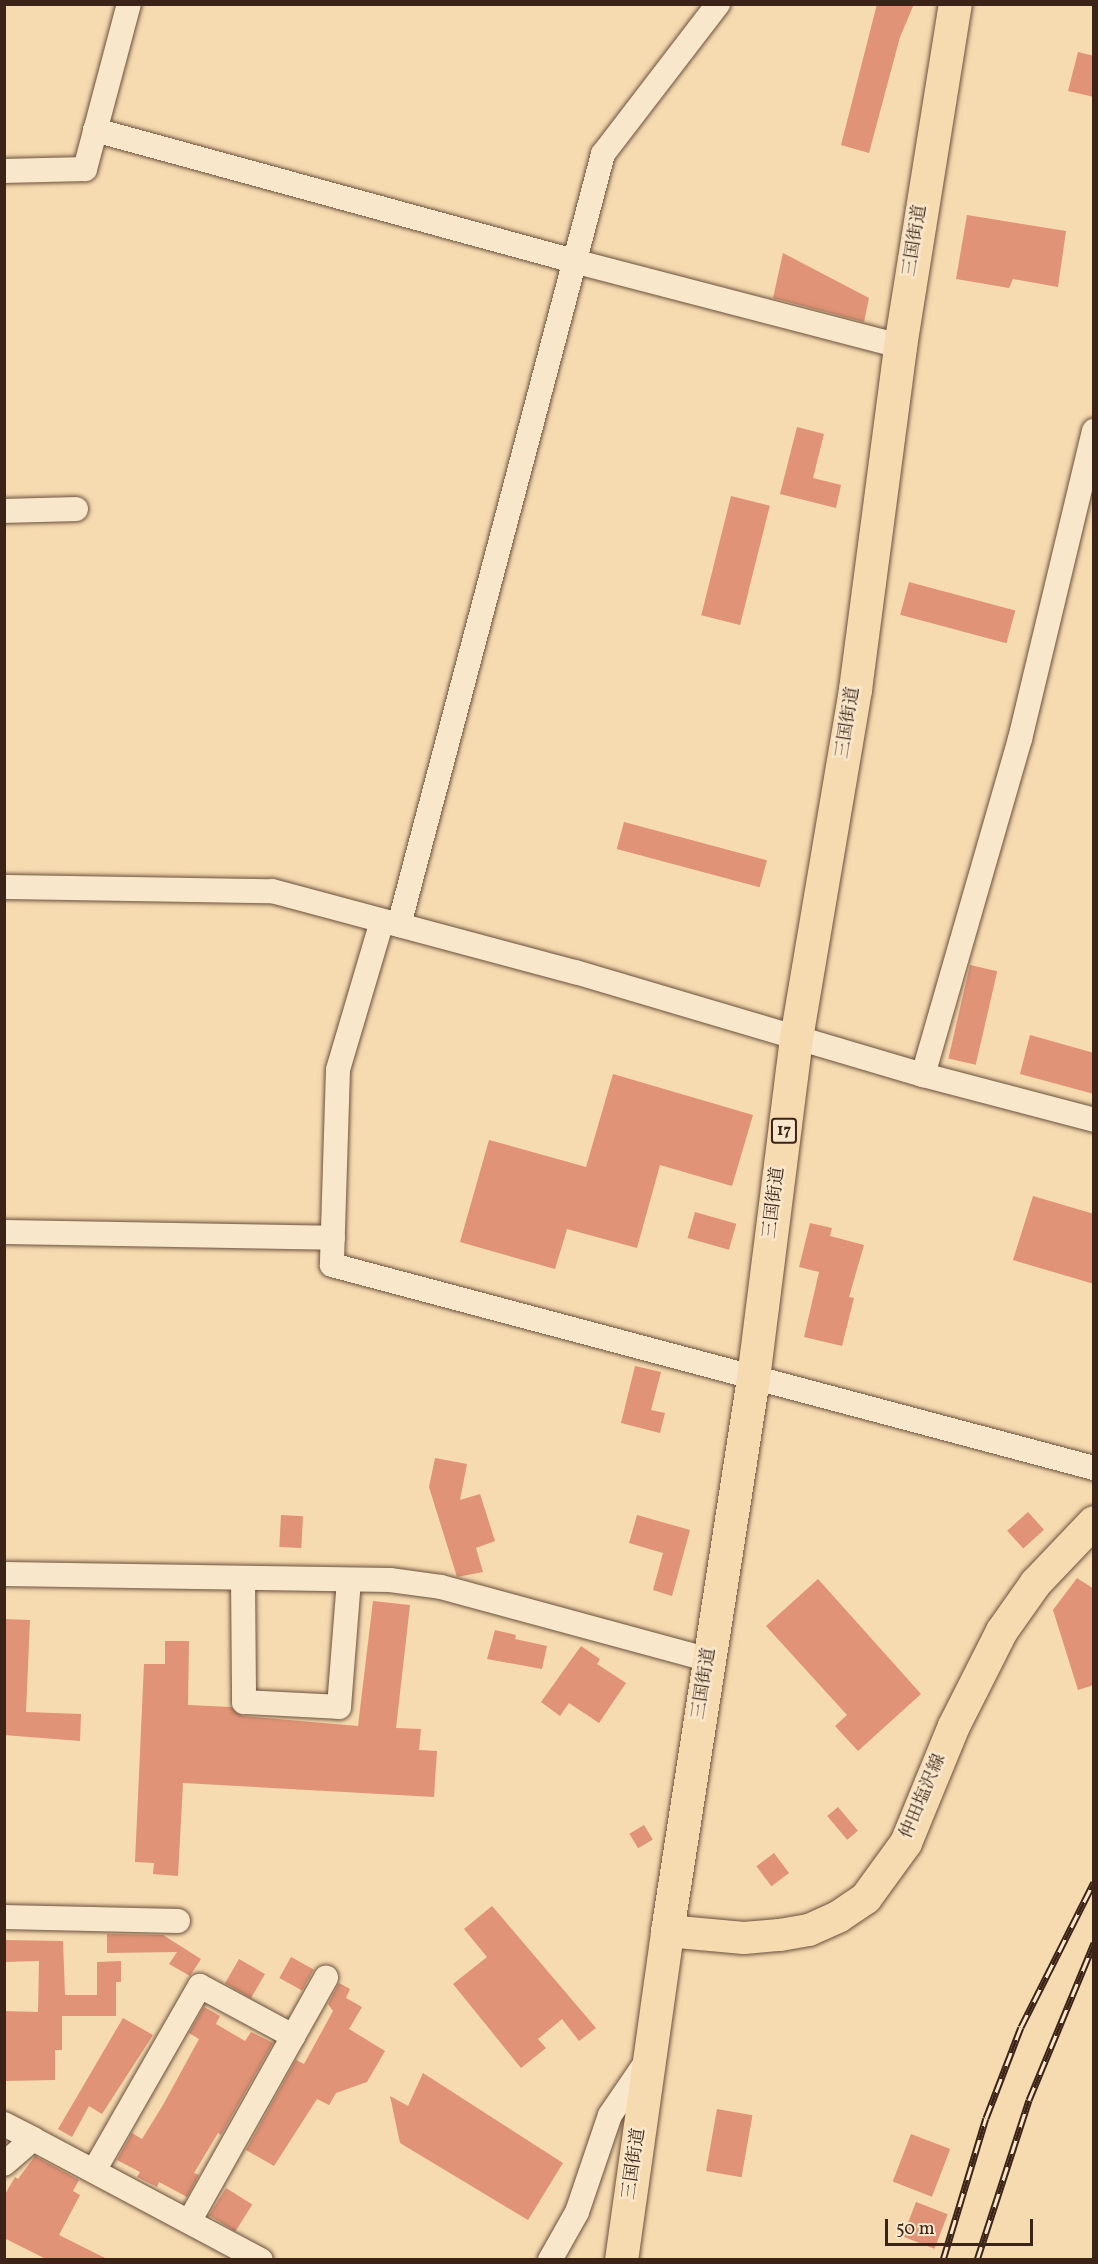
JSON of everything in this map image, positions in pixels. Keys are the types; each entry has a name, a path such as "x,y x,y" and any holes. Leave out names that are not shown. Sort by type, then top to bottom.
{"highway":[{"name":"三国街道","path":"621,2259 667,1931 753,1378 796,1038 855,689 900,346 955,4"}],"main road":[{"name":"仲田塩沢線","path":"667,1931 744,1938 780,1935 809,1930 838,1917 866,1898 906,1843 954,1726 1002,1630 1036,1583 1094,1522"}],"street":[{"path":"4,171 86,169 129,4"},
{"path":"718,4 603,154 576,262 391,923 338,1070 333,1265 1094,1468"},
{"path":"95,130 576,262 900,346"},
{"path":"923,1075 1020,739 1094,431"},
{"path":"4,511 76,509"},
{"path":"4,887 272,891 575,972 923,1075 1094,1120"},
{"path":"4,1232 333,1238"},
{"path":"4,1574 349,1580 441,1587 709,1660"},
{"path":"243,1578 244,1702 339,1707 349,1580"},
{"path":"4,1917 178,1921"},
{"path":"190,2220 326,1978"},
{"path":"95,2169 200,1986 293,2036"},
{"path":"550,2259 577,2212 610,2115 650,2057"},
{"path":"4,2124 95,2169 261,2259"},
{"path":"4,2164 33,2139"}],"building":[{"path":"877,4 914,4 900,37 869,153 841,145"},
{"path":"1078,52 1094,56 1094,97 1068,91"},
{"path":"967,215 1066,231 1058,287 1013,279 1009,288 956,279"},
{"path":"783,253 869,298 864,322 773,298"},
{"path":"797,427 824,434 813,478 841,485 836,508 780,494"},
{"path":"731,496 770,506 740,625 701,615"},
{"path":"909,582 1015,610 1006,643 900,615"},
{"path":"624,822 767,860 760,887 617,849"},
{"path":"970,965 997,971 976,1065 948,1059"},
{"path":"1030,1035 1094,1053 1094,1094 1020,1074"},
{"path":"613,1074 753,1115 732,1186 660,1165 637,1248 567,1229 555,1269 460,1242 489,1140 586,1167"},
{"path":"1033,1196 1094,1214 1094,1284 1013,1260"},
{"path":"695,1212 736,1224 729,1250 688,1238"},
{"path":"810,1223 832,1228 830,1236 864,1245 849,1297 854,1298 842,1346 804,1337 819,1272 799,1267"},
{"path":"635,1366 661,1372 651,1410 665,1413 660,1433 621,1423"},
{"path":"435,1458 467,1464 460,1500 480,1494 495,1541 476,1548 483,1572 457,1577 429,1487"},
{"path":"1028,1512 1044,1530 1023,1549 1007,1531"},
{"path":"281,1515 303,1516 301,1548 279,1547"},
{"path":"637,1515 690,1530 672,1596 653,1590 663,1553 629,1543"},
{"path":"1077,1578 1094,1589 1094,1685 1078,1690 1053,1610"},
{"path":"818,1579 921,1694 858,1751 835,1726 847,1715 766,1626"},
{"path":"373,1601 410,1605 396,1728 421,1729 419,1750 437,1751 434,1797 183,1783 178,1876 153,1874 154,1863 135,1862 144,1664 165,1664 165,1641 189,1641 188,1705 231,1707 243,1716 358,1726"},
{"path":"4,1619 30,1620 26,1712 81,1714 80,1741 4,1735"},
{"path":"495,1630 516,1635 515,1639 547,1646 542,1669 487,1659"},
{"path":"581,1646 600,1659 597,1664 626,1683 599,1723 569,1703 560,1716 541,1702"},
{"path":"838,1807 858,1831 847,1840 827,1816"},
{"path":"644,1825 653,1840 638,1848 629,1834"},
{"path":"774,1853 789,1873 771,1886 756,1866"},
{"path":"492,1906 596,2028 579,2041 562,2019 538,2039 546,2048 521,2068 453,1984 487,1957 464,1929"},
{"path":"107,1934 163,1935 201,1959 190,1976 169,1964 177,1952 107,1953"},
{"path":"4,1940 63,1941 65,1995 97,1995 97,1962 121,1961 121,1982 116,1982 116,2016 62,2016 62,2050 55,2050 55,2080 4,2081 4,2011 38,2012 39,1961 4,1962"},
{"path":"291,1957 314,1970 302,1991 279,1978"},
{"path":"239,1959 265,1974 251,1998 225,1983"},
{"path":"339,1983 350,1989 346,1998 362,2007 349,2029 385,2051 367,2082 336,2093 329,2105 317,2099 274,2166 246,2150 296,2060 304,2064 333,2011 328,2004"},
{"path":"204,2007 220,2016 216,2024 245,2041 251,2032 273,2043 221,2135 218,2133 194,2173 199,2175 187,2197 159,2182 157,2187 137,2177 140,2172 117,2160 132,2133 142,2139 163,2105 199,2039 189,2033"},
{"path":"123,2018 153,2035 102,2114 89,2106 72,2137 58,2129"},
{"path":"423,2073 563,2163 528,2220 400,2143 390,2096 408,2106"},
{"path":"717,2109 752,2115 742,2177 706,2171"},
{"path":"911,2134 950,2149 932,2197 893,2182"},
{"path":"35,2156 79,2180 73,2191 80,2195 59,2235 107,2259 46,2259 4,2238 4,2196 15,2177 18,2179"},
{"path":"226,2188 252,2204 235,2232 209,2215"},
{"path":"916,2202 948,2214 934,2249 903,2237"}],"railway":[{"path":"943,2260 986,2118 1021,2027 1094,1882"},
{"path":"977,2260 1029,2100 1094,1943"}]}
